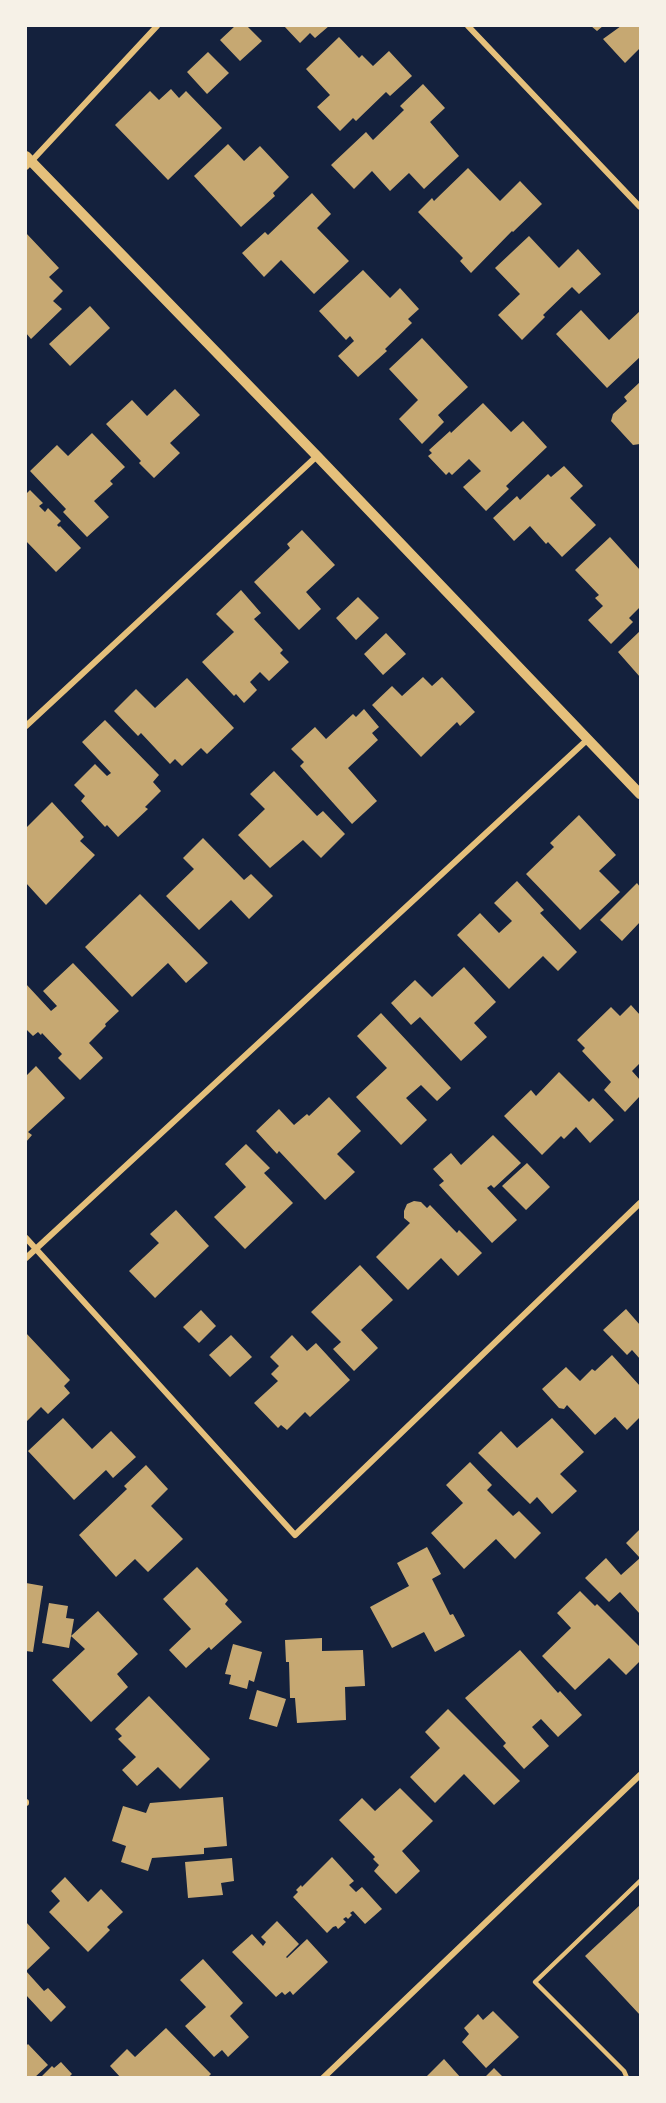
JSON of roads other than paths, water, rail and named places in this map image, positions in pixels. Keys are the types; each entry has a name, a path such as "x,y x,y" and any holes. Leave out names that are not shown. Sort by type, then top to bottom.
{"street":[{"path":"158,26 27,161 317,456 640,794"},
{"path":"468,26 640,207"},
{"path":"26,726 317,456"},
{"path":"26,1258 588,739"},
{"path":"26,1238 295,1535 640,1203"},
{"path":"323,2078 640,1775"}],"lane":[{"path":"627,2078 624,2071 535,1982 640,1881"}]}
